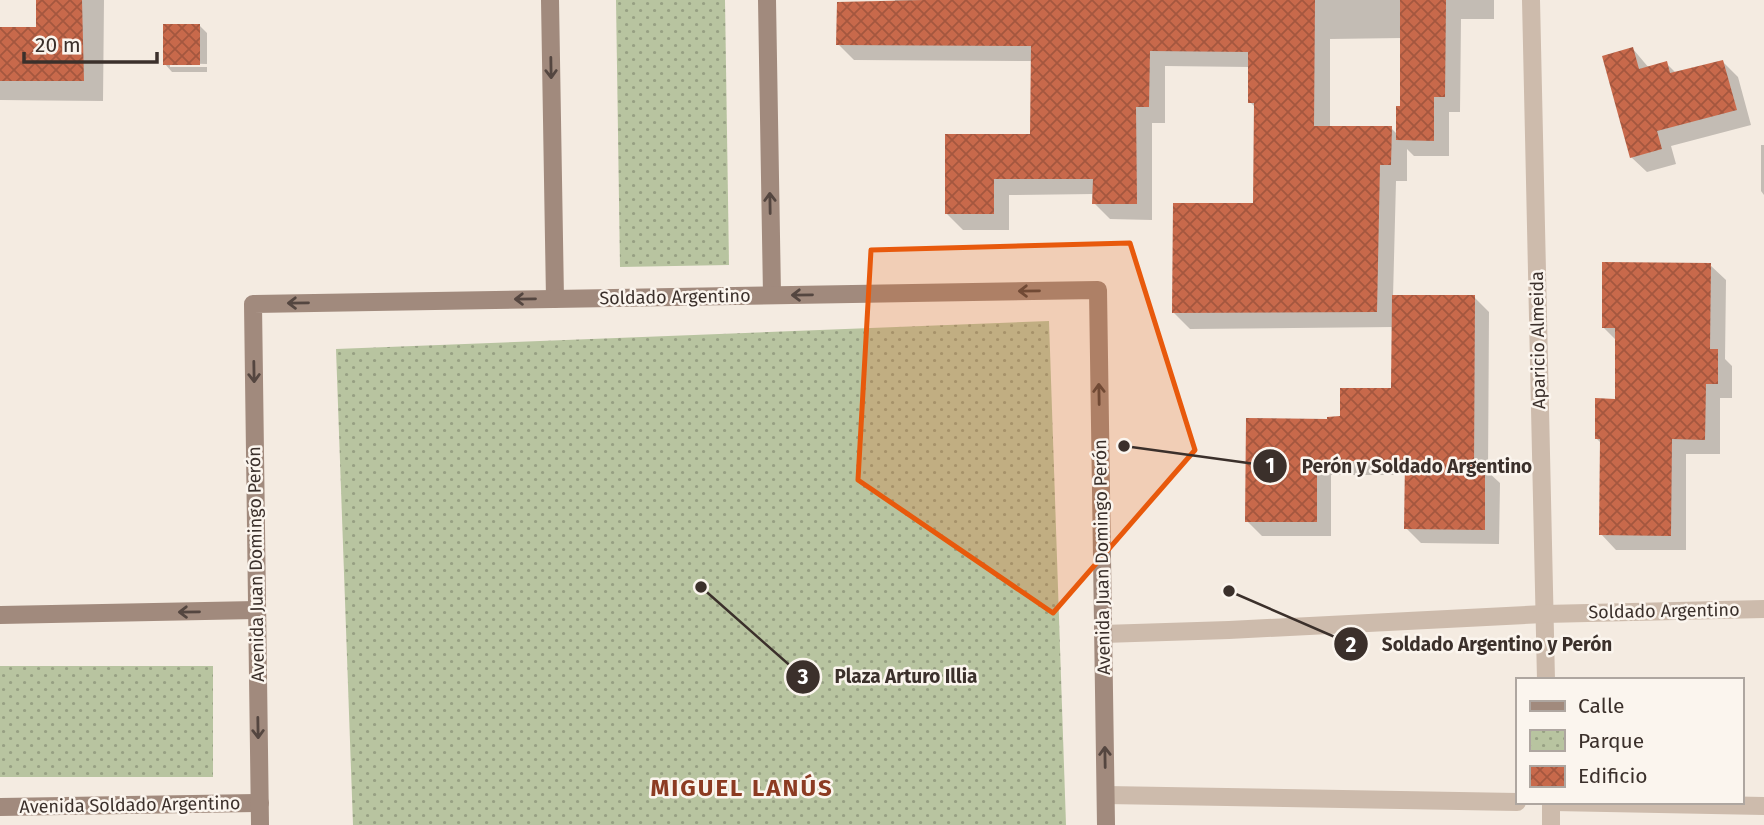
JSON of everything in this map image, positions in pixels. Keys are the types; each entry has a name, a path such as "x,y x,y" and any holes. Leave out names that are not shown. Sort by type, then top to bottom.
{"main road":[{"path":"550,0 555,299"},
{"path":"767,0 772,295"},
{"name":"Soldado Argentino","path":"253,304 1098,290"},
{"name":"Avenida Juan Domingo Perón","path":"1098,290 1106,825"},
{"name":"Avenida Juan Domingo Perón","path":"253,304 260,825"},
{"path":"0,615 257,610"},
{"name":"Avenida Soldado Argentino","path":"0,807 260,803"}],"street":[{"name":"Aparicio Almeida","path":"1531,0 1546,678"},
{"name":"Soldado Argentino","path":"1103,634 1544,614 1764,609"},
{"path":"1106,795 1516,802"},
{"path":"1550,825 1552,804"},
{"path":"1658,804 1764,806"}],"highlighted area":[{"path":"1130,243 1195,450 1053,613 858,480 871,250"}],"green space":[{"path":"616,0 725,0 729,265 620,267"},
{"path":"1049,321 1066,825 353,825 336,349"},
{"path":"0,666 213,666 213,777 0,777"}],"building":[{"path":"36,0 82,0 84,81 0,81 0,27 36,27"},
{"path":"1315,0 1314,126 1392,126 1391,165 1380,165 1377,312 1172,313 1173,203 1253,203 1254,103 1248,103 1248,52 1150,51 1149,107 1136,107 1137,204 1092,204 1093,179 994,179 994,214 945,214 945,134 1030,134 1031,46 836,45 837,2"},
{"path":"1400,0 1446,0 1445,97 1434,97 1434,141 1396,140 1396,106 1400,106"},
{"path":"163,24 200,24 200,65 163,65"},
{"path":"1633,47 1639,69 1667,61 1670,73 1723,60 1737,110 1657,131 1662,149 1630,158 1602,56"},
{"path":"1602,262 1711,263 1710,349 1718,349 1718,384 1706,384 1705,440 1672,439 1671,536 1599,535 1600,439 1595,439 1595,398 1615,399 1615,328 1602,328"},
{"path":"1392,295 1475,295 1474,467 1485,467 1485,530 1404,529 1405,461 1317,461 1317,522 1245,522 1246,418 1327,419 1340,416 1340,388 1391,388"}],"place":[{"name":"Perón y Soldado Argentino","path":"1124,446"},
{"name":"Plaza Arturo Illia","path":"701,587"},
{"name":"Soldado Argentino y Perón","path":"1229,591"}],"district":[{"name":"MIGUEL LANÚS","path":"742,788"}]}
